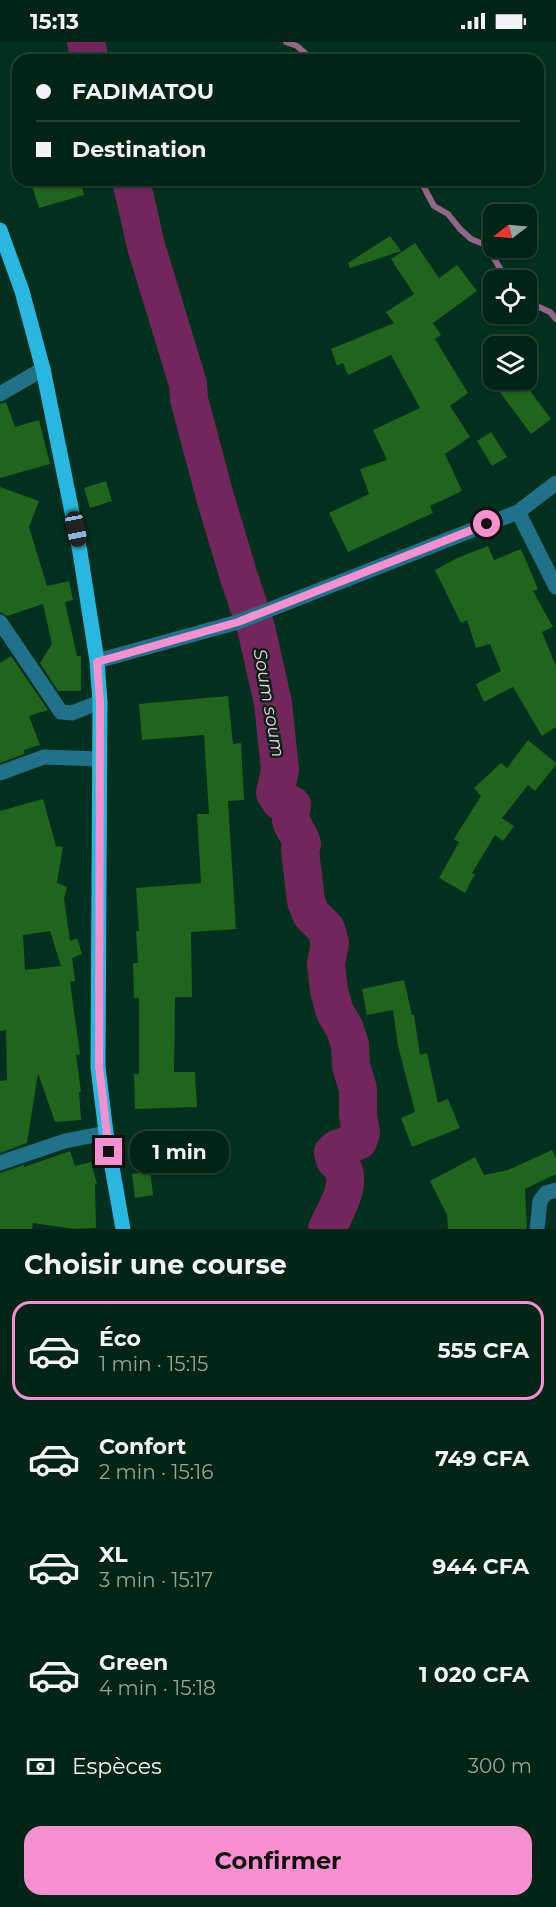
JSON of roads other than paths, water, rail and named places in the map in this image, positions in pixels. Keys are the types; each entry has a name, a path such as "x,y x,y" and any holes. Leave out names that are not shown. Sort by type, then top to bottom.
{"main road":[{"path":"0,230 22,291 43,369 80,552 97,662 100,702 99,1067 106,1133 123,1229"}],"street":[{"path":"0,394 43,369"},
{"path":"97,662 238,622 269,610 518,512 556,483"},
{"path":"518,512 556,586"},
{"path":"0,622 62,712 72,713 100,702"},
{"path":"0,773 44,757 99,759"},
{"path":"0,1163 65,1141 106,1133"},
{"path":"537,1229 540,1201 546,1193 556,1190"}],"waterway":[{"name":"Soum soum","path":"86,42 89,54"},
{"path":"286,42 297,46 306,54"},
{"name":"Soum soum","path":"132,186 146,246 188,384 189,399 215,497 256,628 273,703 280,770 275,793 280,801 292,805 292,823 302,844 300,850 306,901 311,914 326,929 330,943 326,964 329,991 335,1012 345,1029 350,1045 351,1066 358,1089 361,1133 358,1141 337,1149 333,1153 335,1160 342,1167 345,1184 340,1203 327,1229"},
{"path":"423,186 434,206 448,214 471,239 486,245 501,270"},
{"path":"537,306 550,312 556,319"}]}
